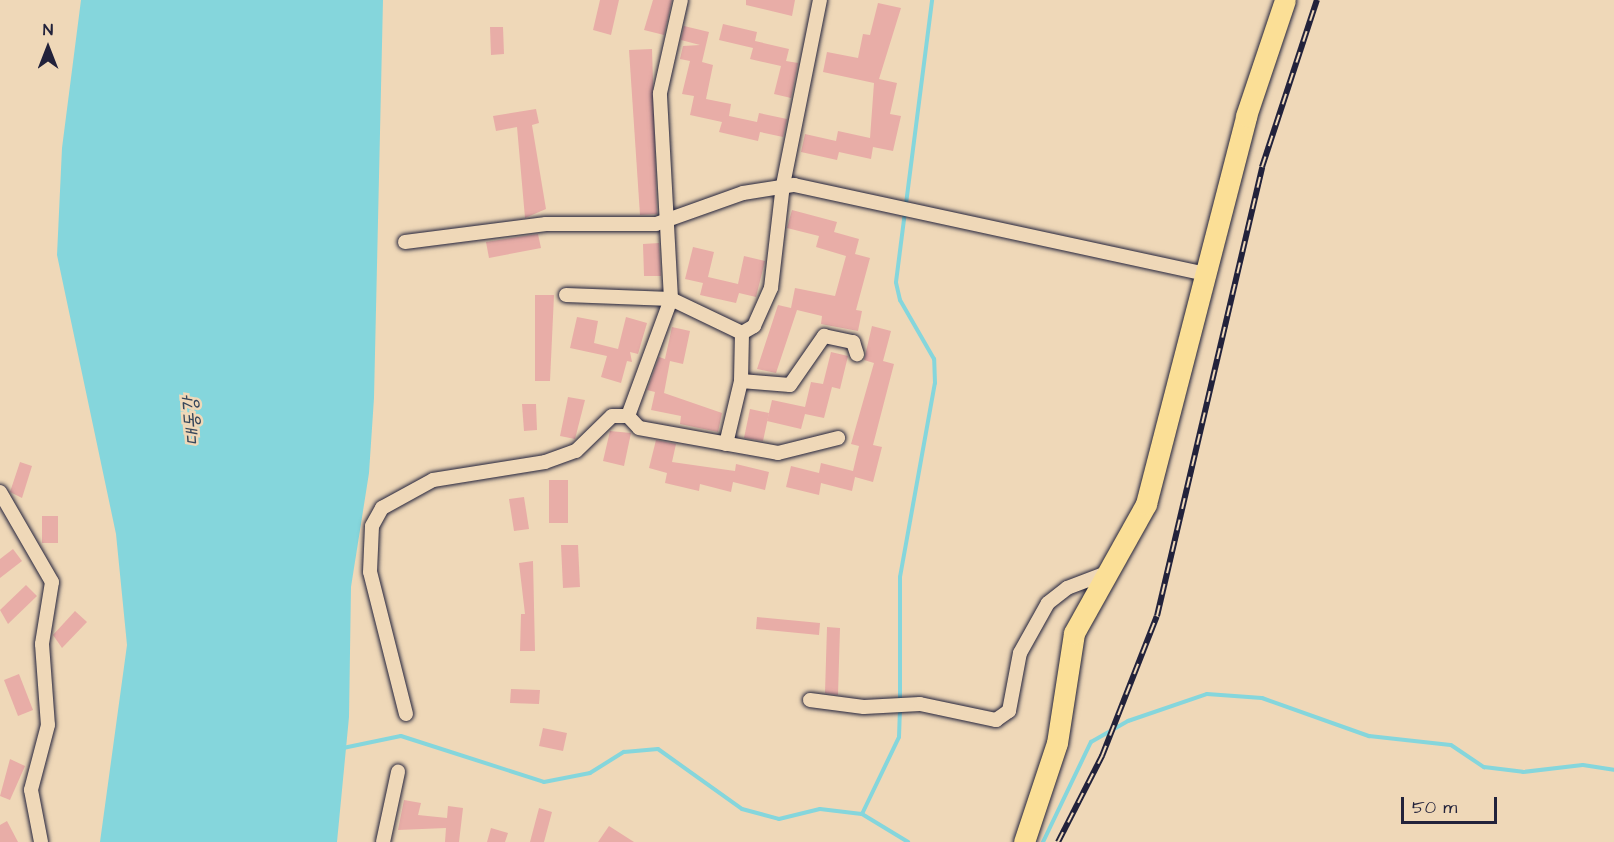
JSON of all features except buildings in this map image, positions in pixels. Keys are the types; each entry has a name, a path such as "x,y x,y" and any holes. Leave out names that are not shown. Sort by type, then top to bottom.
{"main road":[{"path":"1024,842 1058,743 1074,633 1146,504 1246,116 1285,0"}],"street":[{"path":"628,416 670,299 670,219 660,93 681,0"},
{"path":"742,333 754,326 771,288 783,185 820,0"},
{"path":"405,242 546,224 670,219 783,185 1207,274"},
{"path":"566,296 670,299 742,333"},
{"path":"726,444 741,381 742,333"},
{"path":"741,381 790,385 824,336 853,342 857,354"},
{"path":"406,714 370,572 372,526 382,508 433,480 544,462 576,451 612,416 628,416 639,428 778,453 838,438"},
{"path":"0,492 52,582 42,644 48,725 31,790 41,842"},
{"path":"810,700 864,707 920,704 996,720 1009,711 1020,653 1048,603 1066,588 1109,572"},
{"path":"383,842 398,772"}],"water":[{"name":"대동강","path":"81,0 383,0 374,398 369,473 351,587 349,717 337,842 100,842 127,645 116,534 57,255 62,148"}],"waterway":[{"path":"900,701 900,577 935,383 934,359 900,300 896,282 932,0"},
{"path":"1043,842 1091,742 1128,721 1207,694 1262,698 1369,736 1451,745 1484,767 1523,772 1583,765 1614,770"},
{"path":"862,814 899,737 900,708"},
{"path":"343,748 401,736 544,782 590,773 624,752 658,749 742,809 779,819 820,809 862,814 908,842"}],"railway":[{"path":"1058,842 1102,756 1157,616 1262,167 1317,0"}]}
